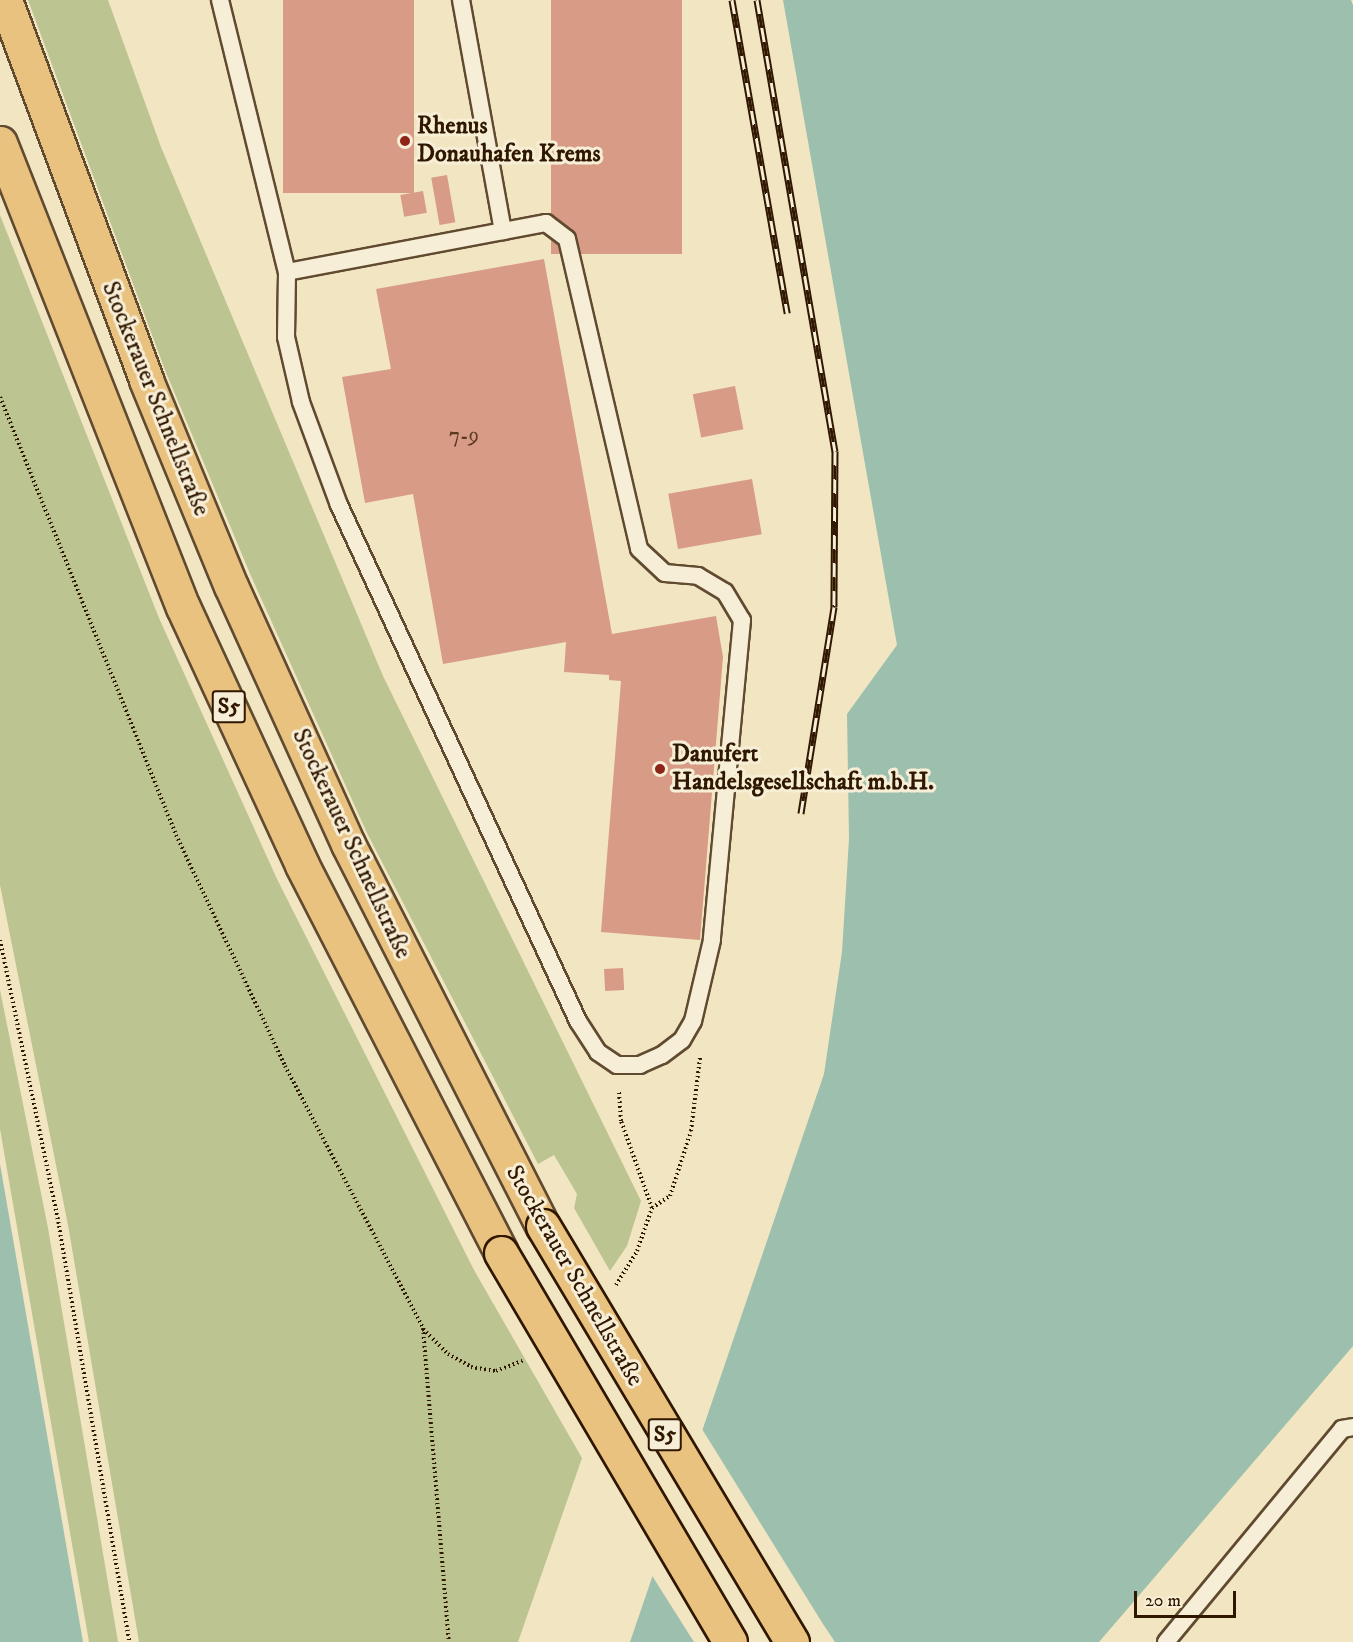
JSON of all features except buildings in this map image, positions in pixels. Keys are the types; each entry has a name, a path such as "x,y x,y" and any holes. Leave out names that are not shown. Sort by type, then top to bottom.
{"highway":[{"name":"Stockerauer Schnellstraße","path":"5,0 146,380 231,586 354,854 543,1226 792,1642"},
{"name":"S5","path":"0,143 183,607 302,865 501,1253 730,1642"}],"lane":[{"path":"220,0 286,272 286,337 298,391 339,505 578,1021 598,1052 617,1065 640,1065 682,1040 693,1020 712,940 742,620 725,592 698,576 665,573 639,549 567,239 546,223 286,272"},
{"path":"461,0 503,231"},
{"path":"1166,1642 1342,1429 1353,1427"}],"path":[{"path":"0,397 176,835 285,1066 384,1264 423,1328 449,1642"},
{"path":"0,940 59,1226 129,1642"},
{"path":"617,1065 621,1121 652,1208 670,1196 691,1131 702,1060 682,1040"}],"green space":[{"path":"28,0 108,0 161,147 383,676 641,1201 627,1246 610,1271 574,1208 577,1194 554,1155 538,1164 367,833 251,576 165,370"},
{"path":"0,215 159,618 277,879 474,1270 582,1458 518,1642 139,1642 68,1225 0,885"},
{"path":"0,990 48,1228 118,1642 89,1642 0,1129"}],"shaded area":[{"path":"783,0 1351,0 1353,5 1353,1346 1099,1642 630,1642 824,1074 842,952 849,839 847,714 897,645"},
{"path":"0,1164 83,1642 0,1642"}],"pier":[{"path":"702,1429 835,1642 694,1642 651,1574"}],"railway":[{"path":"732,0 787,313"},
{"path":"757,0 835,451 834,607 801,813"}],"place":[{"name":"Rhenus Donauhafen Krems","path":"405,141"},
{"name":"Danufert Handelsgesellschaft m.b.H.","path":"660,769"}]}
